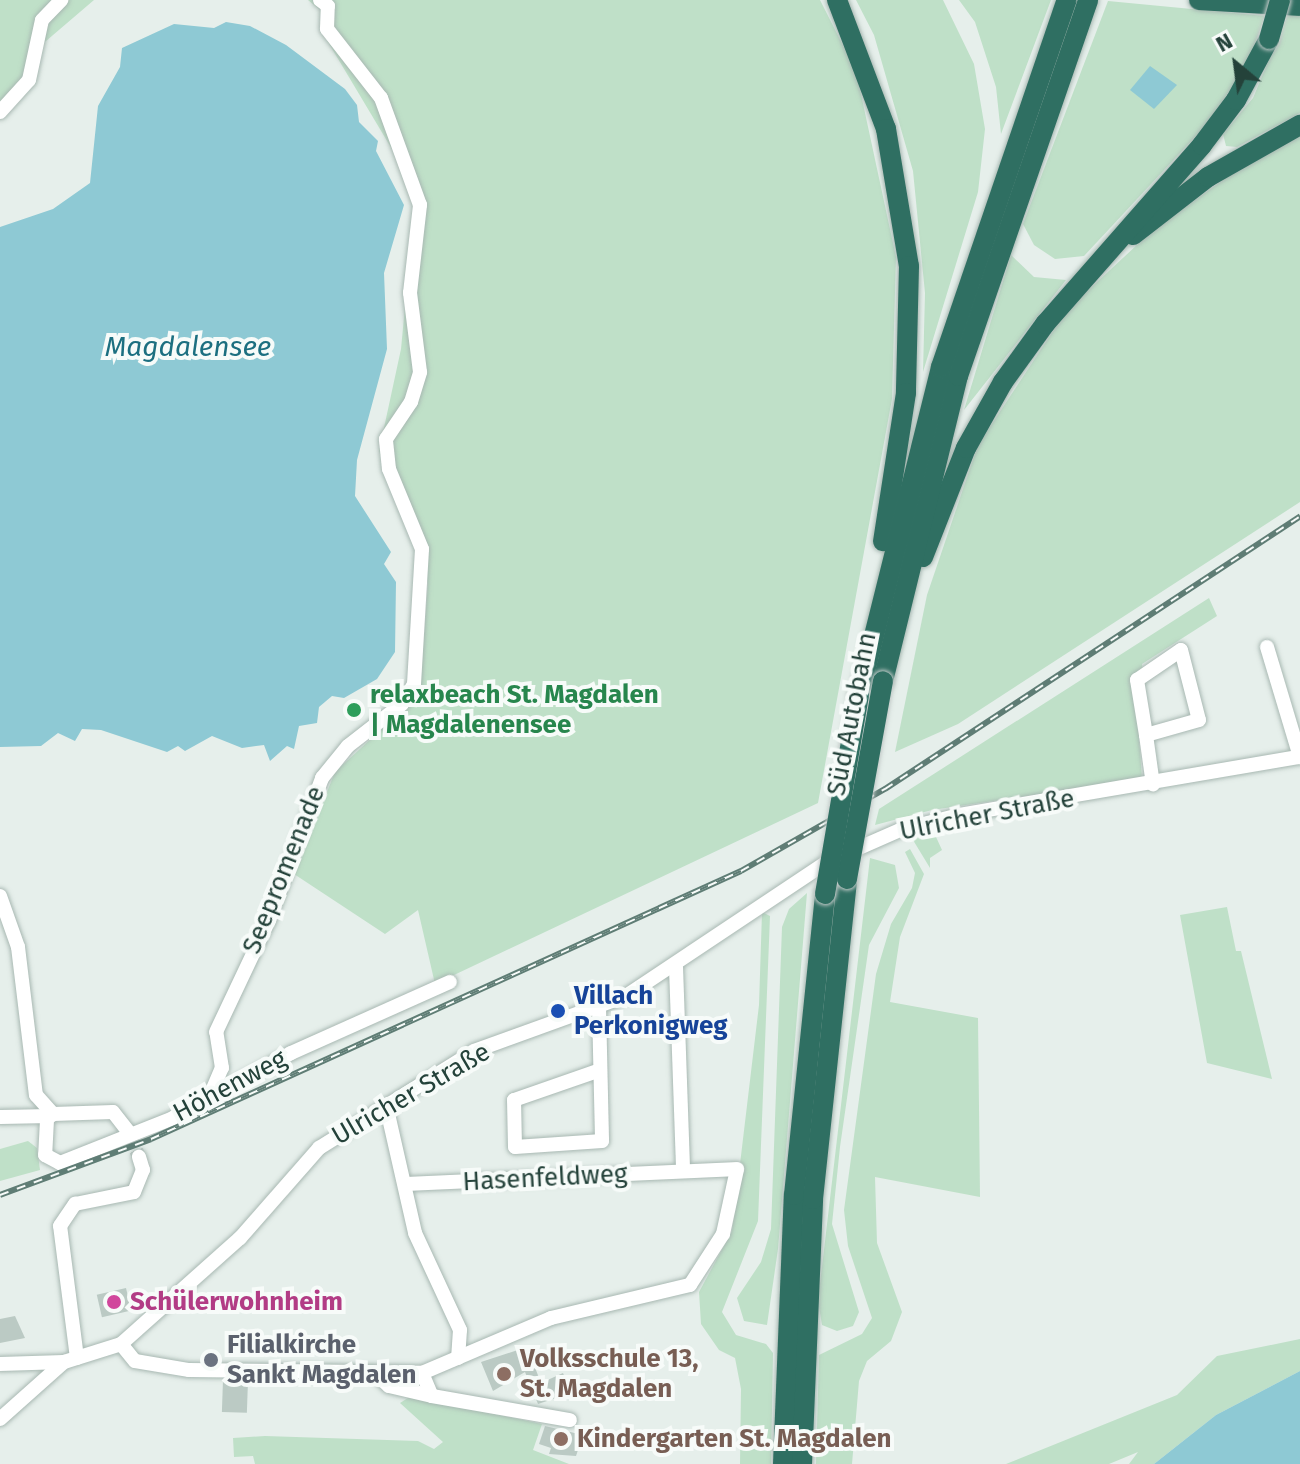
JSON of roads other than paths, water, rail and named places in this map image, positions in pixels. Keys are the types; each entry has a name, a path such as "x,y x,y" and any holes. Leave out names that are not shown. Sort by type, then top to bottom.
{"highway":[{"path":"837,0 886,129 909,266 906,393 877,576 879,608"},
{"path":"1199,0 1300,6"},
{"path":"901,600 966,448 1003,382 1091,271 1202,145 1236,100 1269,39 1280,0"},
{"name":"Süd Autobahn","path":"783,1464 794,1195 825,894 859,696 941,367 1081,1"},
{"name":"Süd Autobahn","path":"802,1464 813,1199 847,879 883,681 962,362 1081,1"},
{"path":"1091,271 1208,177 1300,125"}],"street":[{"path":"0,112 29,80 42,20 61,0"},
{"name":"Seepromenade","path":"209,1098 222,1068 216,1032 269,920 322,778 348,746 402,704 414,684 422,549 389,469 386,439 411,402 420,372 410,293 420,205 381,98 327,29 328,6 320,0"},
{"path":"1267,647 1300,757"},
{"path":"1146,735 1199,720 1192,677 1181,650 1141,674 1146,735 1153,785"},
{"name":"Ulricher Straße","path":"70,1360 121,1344 240,1238 319,1148 474,1051 599,1007 676,967 816,869 900,830 1005,806 1153,785 1300,757"},
{"path":"0,896 18,947 36,1095 50,1117"},
{"path":"676,967 683,1171"},
{"name":"Höhenweg","path":"50,1117 45,1155 60,1163 209,1098 291,1053 450,982"},
{"path":"599,1007 602,1141 515,1147 514,1100 600,1070"},
{"path":"121,1344 135,1361 189,1370 377,1375 422,1373 458,1358 460,1330 423,1254 386,1105"},
{"path":"0,1117 31,1113 50,1117 113,1112 128,1131"},
{"path":"70,1360 60,1226 75,1204 134,1192 143,1170 139,1157"},
{"name":"Hasenfeldweg","path":"407,1184 737,1169 723,1234 690,1285 581,1309 458,1358"},
{"path":"0,1364 70,1360"},
{"path":"0,1419 70,1360"},
{"path":"422,1373 432,1396"},
{"path":"377,1375 389,1386 570,1420"}],"water":[{"name":"Magdalensee","path":"226,22 250,26 286,45 345,89 357,105 359,122 378,141 376,151 404,205 384,273 387,349 357,460 355,496 391,552 384,564 396,582 395,652 377,679 344,698 332,696 319,707 317,723 299,726 294,749 287,746 270,761 264,745 242,748 212,736 185,751 178,746 167,752 101,730 82,729 75,741 58,733 41,746 0,747 0,227 53,209 90,183 98,106 120,67 122,48 174,24 214,28"},
{"path":"1150,66 1177,85 1154,109 1130,90"},
{"path":"1300,1371 1300,1464 1154,1464 1216,1415"}],"tunnel":[{"path":"128,1131 139,1157"}],"railway":[{"path":"0,1195 151,1139 741,871 885,789 1300,516"}],"place":[{"name":"relaxbeach St. Magdalen | Magdalenensee","path":"354,710"},
{"name":"Villach Perkonigweg","path":"558,1011"},
{"name":"Schülerwohnheim","path":"114,1302"},
{"name":"Filialkirche Sankt Magdalen","path":"211,1360"},
{"name":"Volksschule 13, St. Magdalen","path":"504,1374"},
{"name":"Kindergarten St. Magdalen","path":"561,1439"}]}
